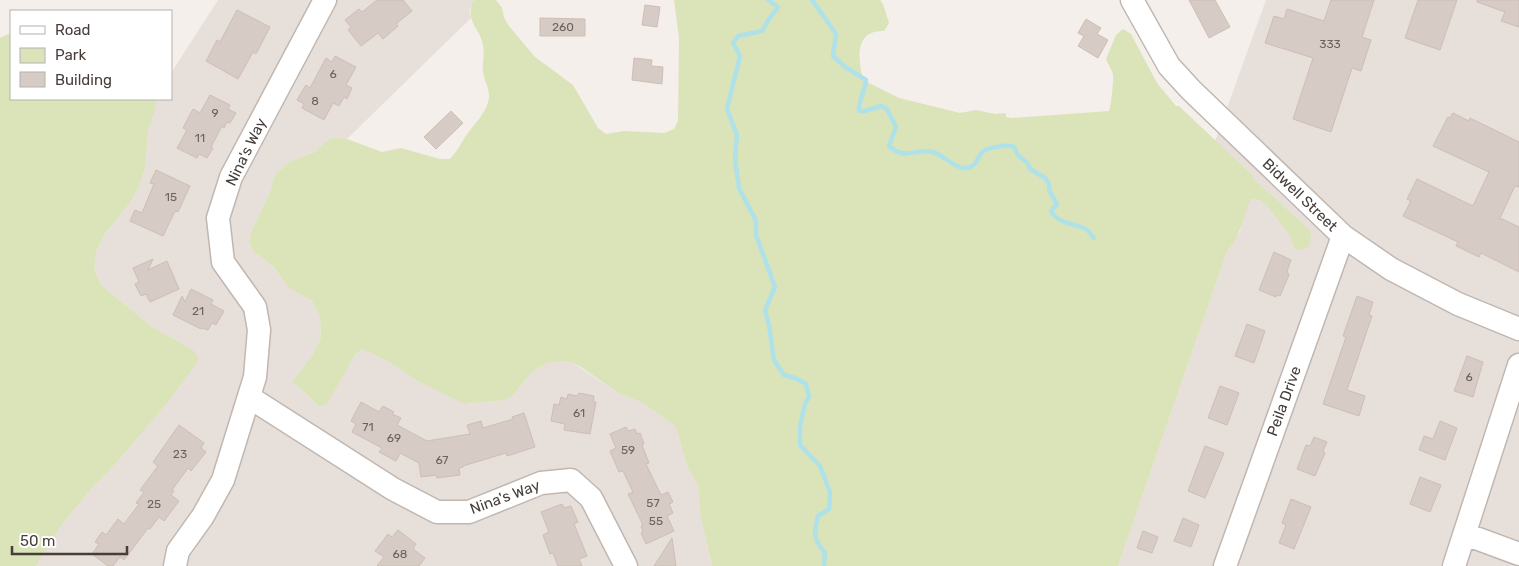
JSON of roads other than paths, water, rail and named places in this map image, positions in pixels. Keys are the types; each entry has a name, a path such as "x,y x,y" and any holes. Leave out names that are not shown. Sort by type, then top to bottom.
{"street":[{"name":"Nina's Way","path":"175,566 178,551 203,516 223,480 256,377 259,330 255,307 223,262 218,218 231,177 325,0"},
{"name":"Bidwell Street","path":"1132,0 1169,66 1191,90 1343,236 1390,269 1458,304 1519,329"},
{"name":"Peila Drive","path":"1225,566 1343,236"},
{"path":"1454,566 1519,365"},
{"name":"Nina's Way","path":"249,397 393,489 437,512 469,512 541,483 571,480 591,498 626,566"},
{"path":"1465,534 1519,554"}],"waterway":[{"path":"768,0 778,7 762,31 738,36 733,43 740,56 727,109 737,135 735,159 739,188 756,221 756,235 775,287 765,310 774,360 784,375 806,384 809,396 805,404 800,426 800,445 820,466 830,492 829,509 818,516 815,531 816,539 825,553 824,566"},
{"path":"812,0 836,34 833,56 845,67 866,80 859,111 881,106 887,109 896,127 889,146 900,153 933,152 954,165 963,168 972,166 984,150 1008,146 1015,148 1018,155 1027,163 1030,169 1045,178 1049,184 1049,190 1057,204 1051,211 1054,215 1062,221 1086,229 1094,238"}]}
